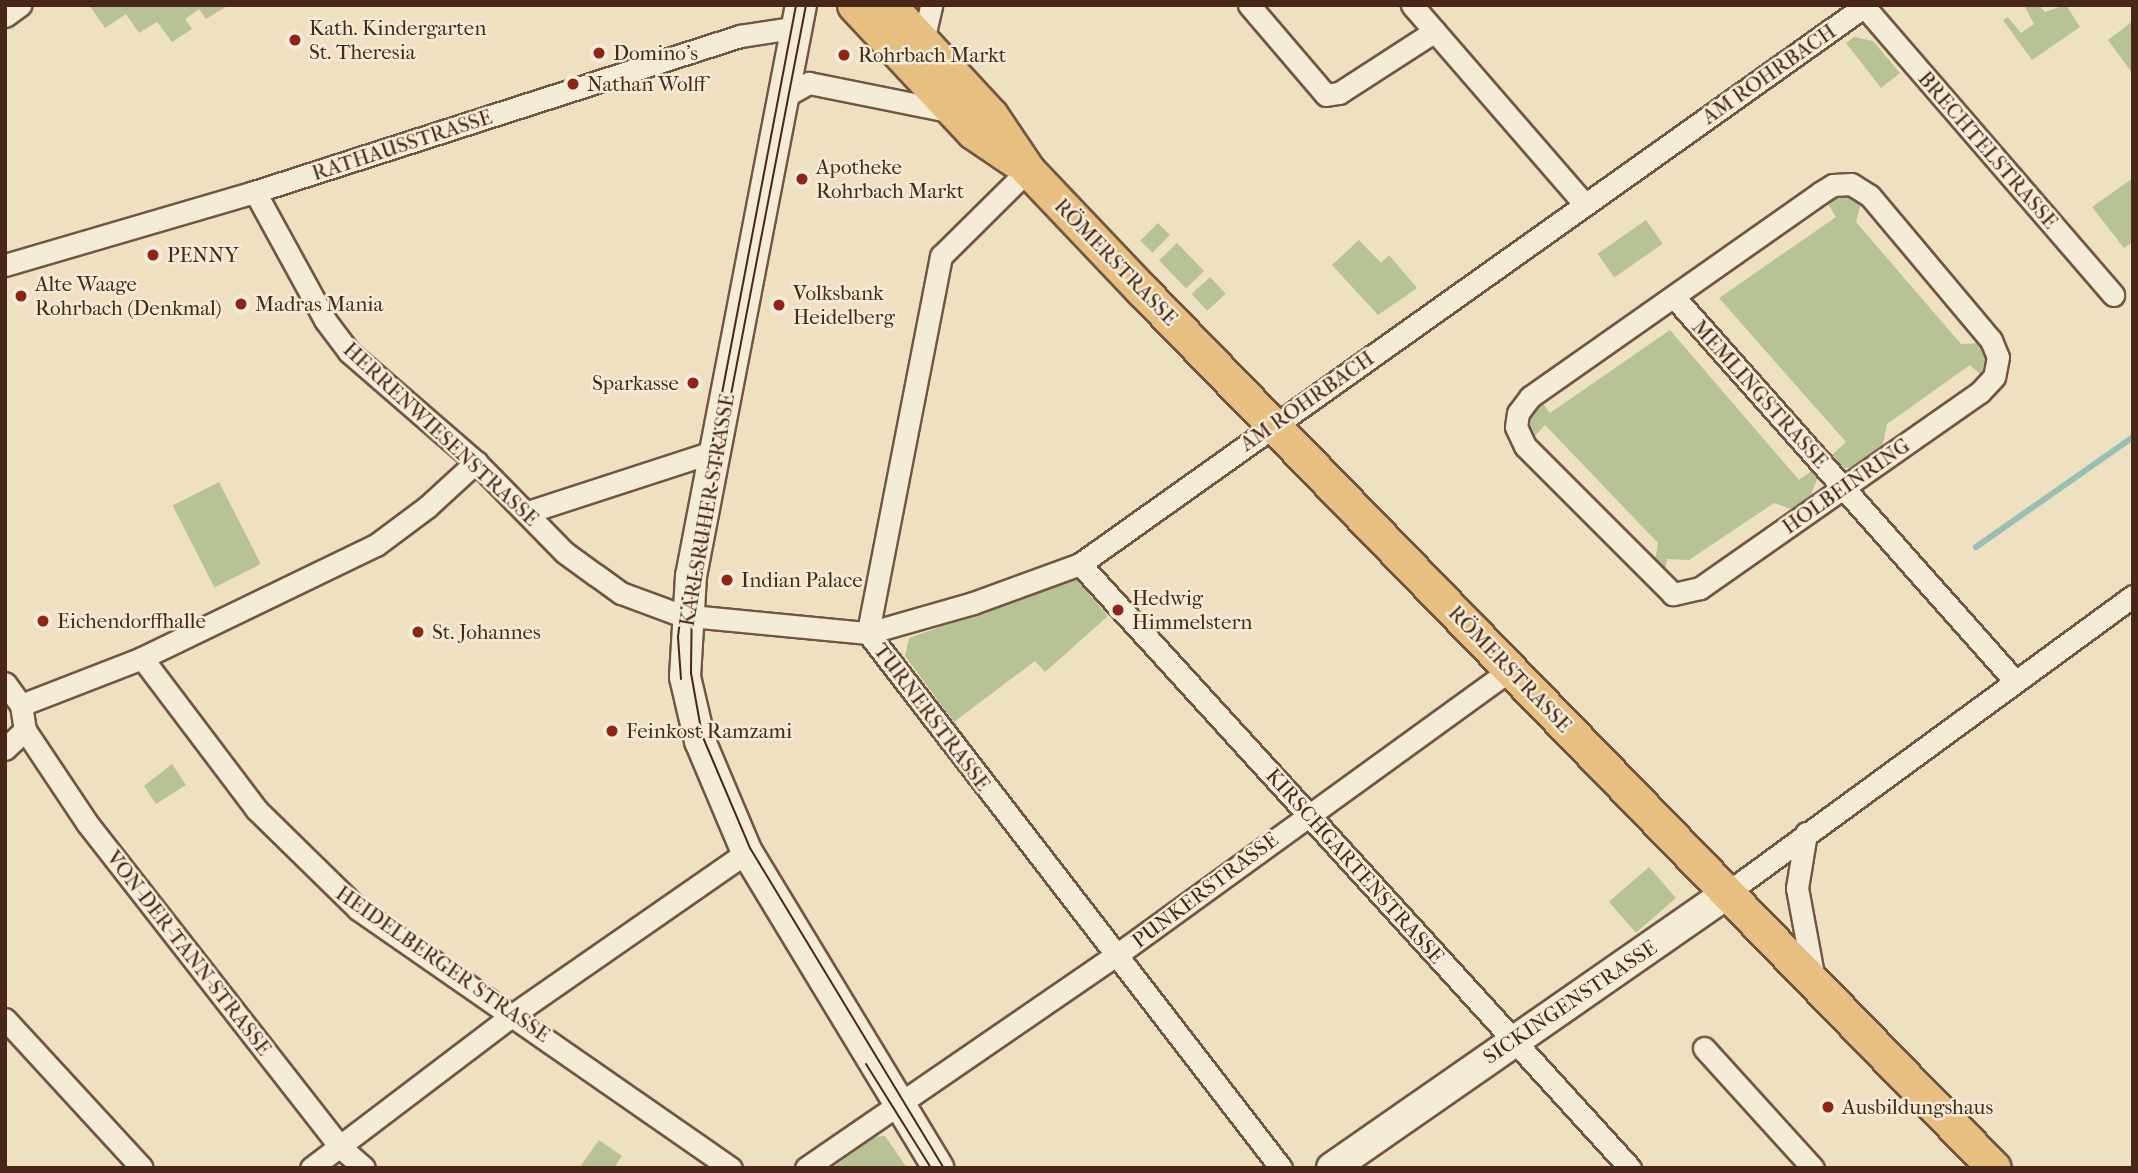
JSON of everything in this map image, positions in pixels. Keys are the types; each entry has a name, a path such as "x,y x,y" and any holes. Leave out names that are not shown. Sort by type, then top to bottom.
{"main road":[{"name":"RÖMERSTRASSE","path":"853,5 972,132 1028,170"},
{"name":"RÖMERSTRASSE","path":"889,5 991,115 1028,170 1272,426 1994,1168"},
{"name":"KARLSRUHER STRASSE","path":"800,16 787,95 685,616 685,677 692,716 747,852 896,1106 937,1168"},
{"name":"SICKINGENSTRASSE","path":"1332,1168 1727,893"}],"street":[{"path":"5,16 20,5"},
{"path":"923,41 932,5"},
{"path":"1249,5 1326,95 1339,93 1435,32"},
{"path":"1412,5 1585,205"},
{"name":"AM ROHRBACH","path":"685,616 868,633 973,603 1080,564 1864,6"},
{"name":"BRECHTELSTRASSE","path":"1864,6 2113,295"},
{"name":"RATHAUSSTRASSE","path":"5,265 255,192 800,16"},
{"path":"787,95 809,83 953,112"},
{"name":"TURNERSTRASSE","path":"1028,170 941,256 868,633 1281,1168"},
{"name":"HOLBEINRING","path":"1851,184 1870,196 1991,340 1998,358 1994,377 1980,392 1700,588 1673,594 1525,446 1516,420 1530,397 1674,297 1833,185 1851,184"},
{"name":"HERRENWIESENSTRASSE","path":"255,192 325,320 349,352 476,462 528,512 564,552 621,593 685,616"},
{"name":"MEMLINGSTRASSE","path":"1674,297 2014,680"},
{"path":"528,512 716,451"},
{"path":"21,705 142,658 376,545 427,507 476,462"},
{"name":"KIRSCHGARTENSTRASSE","path":"1080,564 1630,1168"},
{"name":"SICKINGENSTRASSE","path":"1727,893 2014,680 2133,596"},
{"name":"HEIDELBERGER STRASSE","path":"142,658 256,809 324,879 358,909 514,1014 731,1168"},
{"name":"PUNKERSTRASSE","path":"806,1168 1115,956 1307,814 1511,669"},
{"path":"5,683 21,705 25,730 5,749"},
{"name":"VON-DER-TANN-STRASSE","path":"25,730 87,823 339,1146 364,1168"},
{"path":"1806,833 1797,888 1814,981"},
{"path":"311,1168 514,1014 747,852"},
{"path":"5,1019 142,1168"},
{"path":"1704,1048 1813,1168"}],"green space":[{"path":"89,5 229,5 206,19 199,9 185,19 192,29 172,42 157,22 139,33 126,14 105,28"},
{"path":"2024,5 2039,5 2045,12 2066,5 2080,27 2032,60 2003,20 2008,17 2021,33 2034,24"},
{"path":"2133,21 2133,74 2108,40"},
{"path":"1854,37 1873,41 1900,73 1881,88 1846,43"},
{"path":"2133,178 2133,242 2124,248 2092,207"},
{"path":"1841,191 1861,203 1856,222 1961,344 1984,343 1987,354 1981,375 1970,365 1887,424 1882,449 1854,467 1844,468 1832,455 1846,442 1719,298 1836,217 1826,201"},
{"path":"1646,220 1663,244 1614,278 1598,254"},
{"path":"1158,223 1170,235 1152,253 1140,241"},
{"path":"1359,240 1381,263 1389,255 1417,288 1378,315 1332,265"},
{"path":"1177,243 1204,271 1186,288 1159,260"},
{"path":"1210,277 1226,294 1207,311 1192,294"},
{"path":"1670,330 1799,480 1813,470 1818,477 1810,497 1791,509 1774,503 1689,560 1667,559 1664,575 1654,566 1658,543 1545,425 1532,439 1526,431 1529,409 1540,400 1550,413"},
{"path":"219,482 261,564 214,588 173,506"},
{"path":"1076,579 1108,616 1045,672 1035,661 954,722 905,656 909,638"},
{"path":"172,764 186,785 156,804 144,786"},
{"path":"1649,867 1676,898 1636,933 1609,902"},
{"path":"885,1136 907,1168 832,1168 874,1137"},
{"path":"599,1140 622,1156 614,1168 579,1168"}],"waterway":[{"path":"1976,547 2133,437"}],"tram line":[{"path":"711,451 796,5"},
{"path":"806,5 692,597 691,673 702,735 750,848 944,1168"},
{"path":"681,679 678,637 683,595"},
{"path":"866,1064 931,1168"}],"place":[{"name":"Kath. Kindergarten St. Theresia","path":"295,40"},
{"name":"Domino's","path":"599,53"},
{"name":"Rohrbach Markt","path":"844,55"},
{"name":"Nathan Wolff","path":"573,84"},
{"name":"Apotheke Rohrbach Markt","path":"802,179"},
{"name":"PENNY","path":"153,255"},
{"name":"Alte Waage Rohrbach (Denkmal)","path":"21,296"},
{"name":"Madras Mania","path":"241,304"},
{"name":"Volksbank Heidelberg","path":"779,305"},
{"name":"Sparkasse","path":"693,383"},
{"name":"Indian Palace","path":"727,580"},
{"name":"Hedwig Himmelstern","path":"1118,610"},
{"name":"Eichendorffhalle","path":"43,621"},
{"name":"St. Johannes","path":"418,632"},
{"name":"Feinkost Ramzami","path":"612,731"},
{"name":"Ausbildungshaus","path":"1828,1107"}]}
